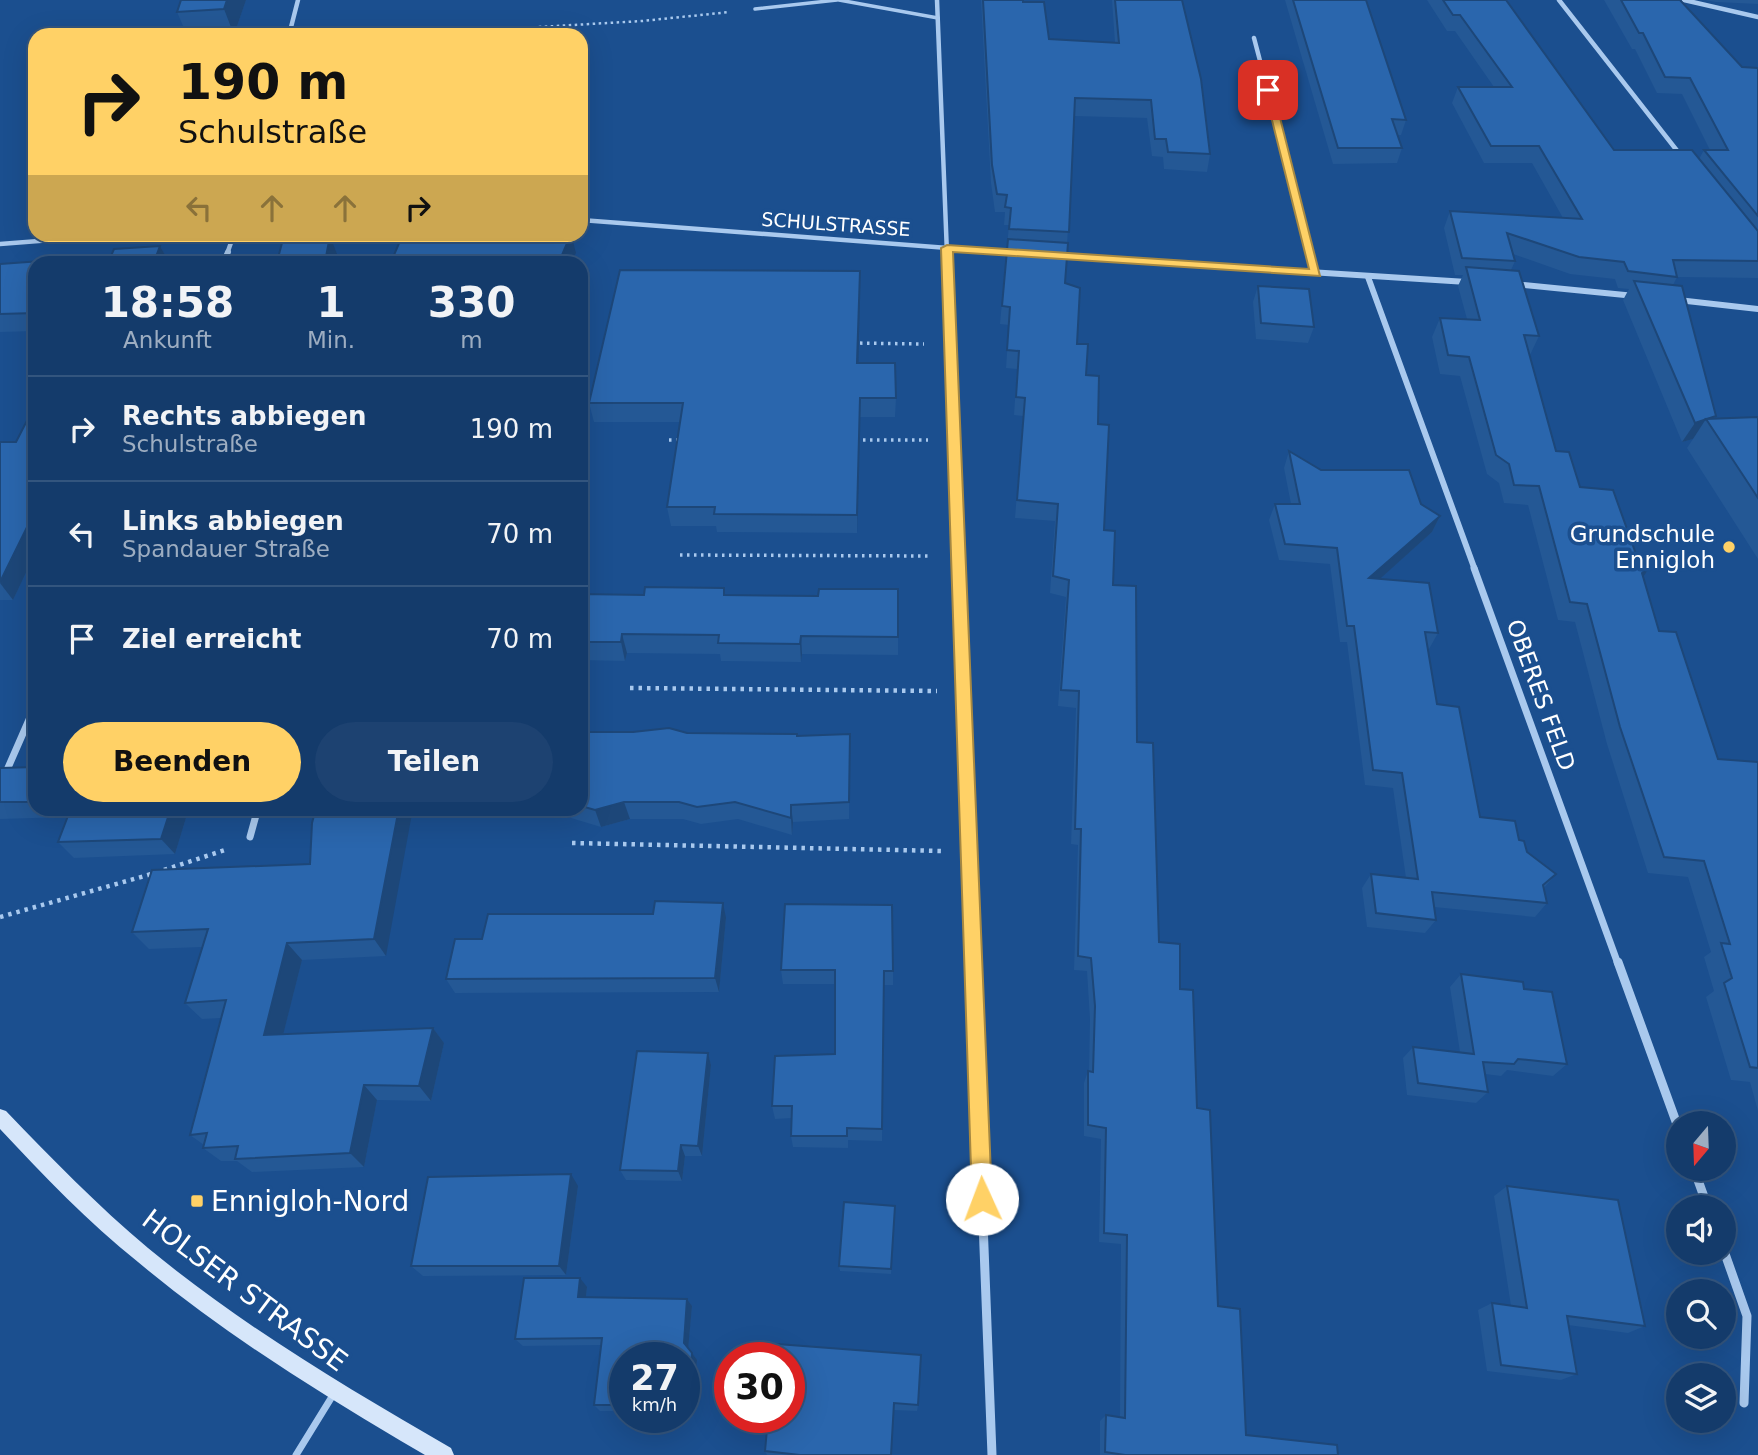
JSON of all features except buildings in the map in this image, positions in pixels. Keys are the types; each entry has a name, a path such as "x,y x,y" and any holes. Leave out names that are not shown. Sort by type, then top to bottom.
{"main road":[{"name":"HOLSER STRASSE","path":"0,1117 41,1160 166,1273 335,1393 444,1455"}],"street":[{"path":"291,28 298,0"},
{"path":"937,0 992,1455"},
{"path":"1559,0 1684,159"},
{"path":"1684,0 1758,17"},
{"path":"1254,38 1316,273"},
{"name":"SCHULSTRASSE","path":"588,221 1015,253"},
{"path":"0,244 28,242"},
{"path":"1056,256 1478,282"},
{"name":"OBERES FELD","path":"1368,277 1672,1111"},
{"path":"1505,284 1639,296"},
{"path":"1665,299 1758,309"},
{"path":"0,786 28,722"},
{"path":"250,837 256,816"},
{"path":"1729,1265 1747,1316 1744,1403"}],"lane":[{"path":"755,9 838,0 937,18"},
{"path":"296,1455 335,1393"}],"path":[{"path":"522,28 642,21 755,9"},
{"path":"843,343 950,344"},
{"path":"669,440 696,440"},
{"path":"845,440 953,440"},
{"path":"680,555 958,556"},
{"path":"630,688 962,692"},
{"path":"0,917 219,855 250,837"},
{"path":"572,843 968,851"}],"place":[{"name":"Grundschule Ennigloh","path":"1729,547"},
{"name":"Ennigloh-Nord","path":"197,1201"}],"route":[{"path":"982,1199 947,248 1316,273 1268,90"}]}
